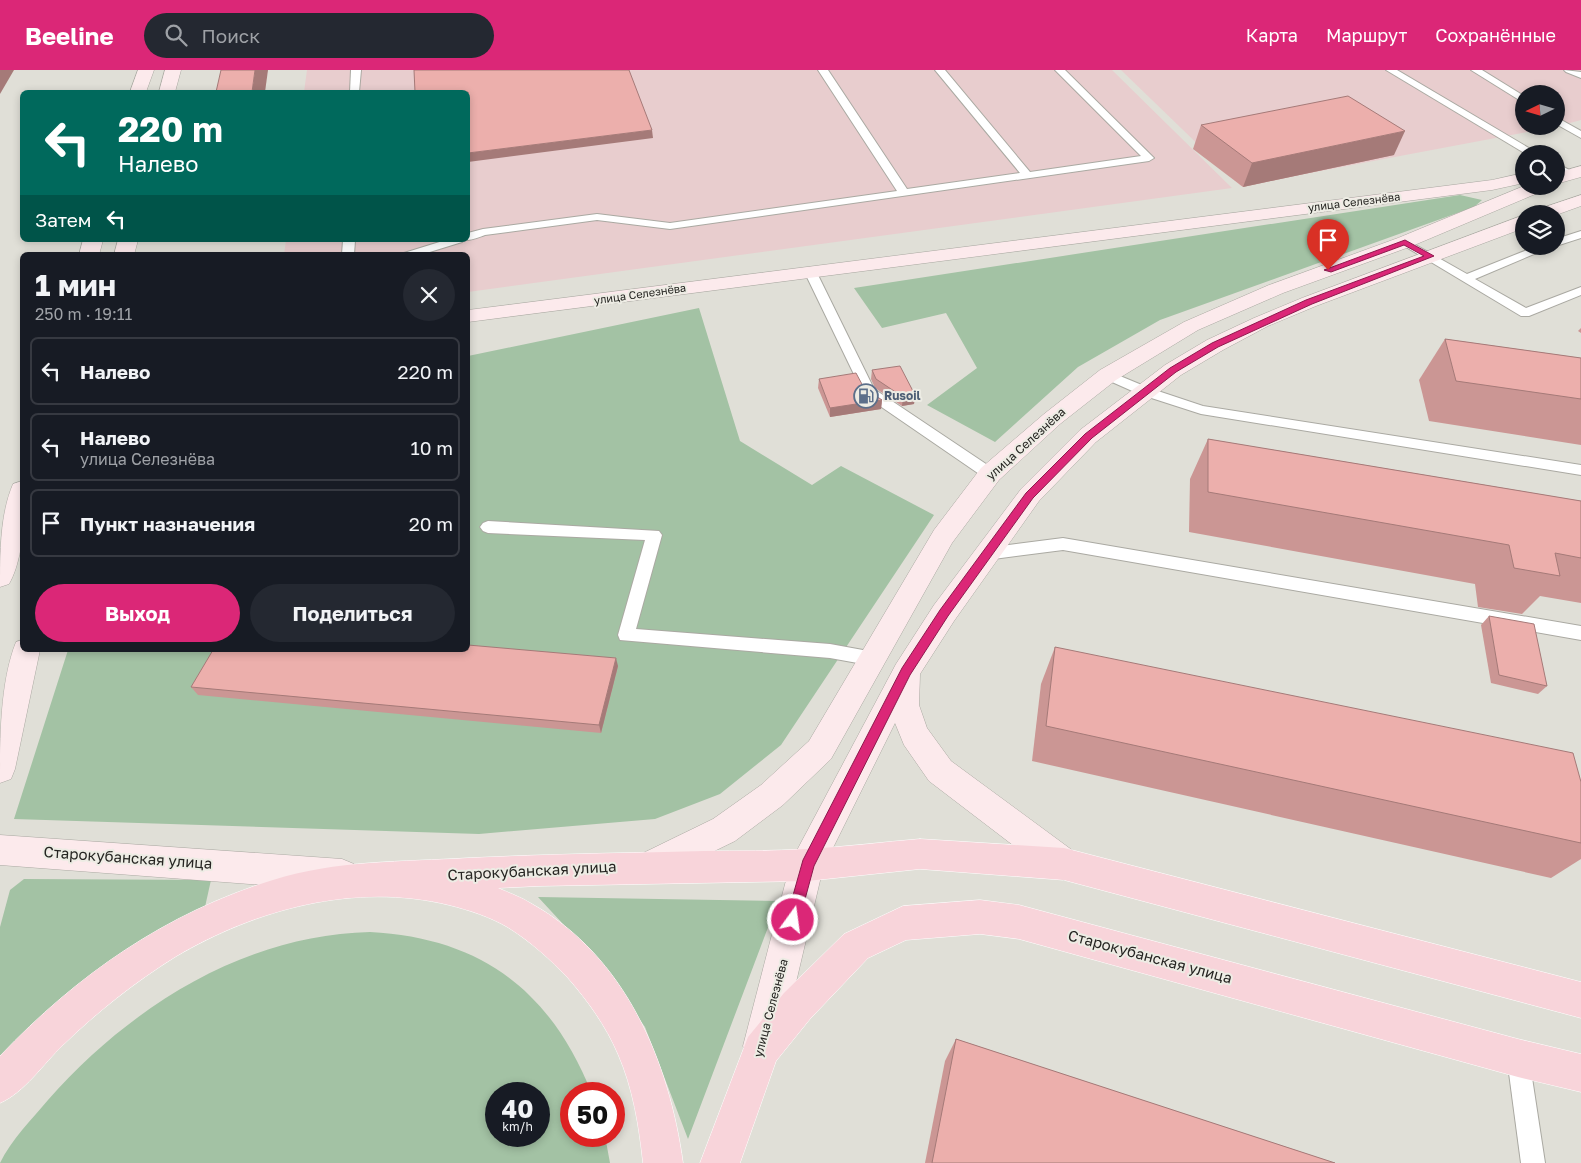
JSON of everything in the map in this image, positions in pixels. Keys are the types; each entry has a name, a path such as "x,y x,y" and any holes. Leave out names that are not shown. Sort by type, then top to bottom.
{"main road":[{"path":"139,90 146,70"},
{"path":"168,90 173,70"},
{"name":"улица Селезнёва","path":"509,312 1455,190 1515,180"},
{"name":"улица Селезнёва","path":"1455,190 1477,192 1485,195 1493,204 1485,208"},
{"name":"улица Селезнёва","path":"649,867 724,830 772,795 820,750 943,537 990,474 1052,419 1108,374 1191,326 1276,289 1405,242 1517,195"},
{"path":"1565,206 1581,200"},
{"name":"улица Селезнёва","path":"720,1163 761,1050 808,865 906,672 944,613 1030,495 1088,436 1173,370 1215,345 1261,322 1515,224"},
{"path":"470,316 509,312"},
{"path":"470,323 509,312"},
{"path":"0,576 20,498"},
{"path":"0,769 26,652"},
{"name":"Старокубанская улица","path":"906,672 904,705 907,717 915,736 940,771 1064,864"},
{"name":"Старокубанская улица","path":"0,850 252,867 381,879 649,867 808,865 920,854 1064,864 1581,1000"},
{"path":"0,1084 37,1044 94,993 126,968 192,928 257,900 322,884 381,879 443,885 497,903 547,932 589,973 608,999 624,1026 639,1058 659,1128 663,1163"},
{"name":"Старокубанская улица","path":"761,1050 797,1006 856,946 903,922 980,917 1019,922 1060,932 1518,1058 1581,1073"}],"lane":[{"path":"356,70 356,90"},
{"path":"824,70 904,193"},
{"path":"940,70 1027,175"},
{"path":"470,236 483,232 597,217 670,226 1149,158 1060,70"},
{"path":"1391,70 1519,145"},
{"path":"1476,70 1515,94"},
{"path":"1569,70 1581,75"},
{"path":"1565,125 1581,135"},
{"path":"1565,240 1581,234"},
{"path":"418,252 451,242"},
{"path":"1405,242 1526,312 1581,291"},
{"path":"1466,278 1525,255"},
{"path":"810,272 869,392 990,474"},
{"path":"1108,374 1144,391 1201,410 1581,470"},
{"path":"488,527 654,535 626,634 830,650 874,659"},
{"path":"986,554 1063,544 1581,633"},
{"path":"1518,1058 1533,1163"}],"shaded area":[{"path":"307,70 1112,70 1232,188 470,292 470,252 284,252 286,242 470,242 470,90 304,90"},
{"path":"1121,70 1581,70 1581,120 1565,124 1565,85 1515,85 1515,134 1241,186"}],"green space":[{"path":"1460,195 1482,200 1474,207 1160,320 1078,367 995,442 927,405 977,368 946,313 882,328 854,288"},
{"path":"699,308 740,441 812,485 841,466 934,515 781,745 720,794 655,819 479,834 14,819 67,652 470,652 470,356"},
{"path":"24,879 211,880 205,907 0,1061 0,927 10,890"},
{"path":"538,897 778,901 688,1139 645,1027 601,965"},
{"path":"370,932 410,936 446,945 479,959 508,977 533,999 556,1026 586,1082 560,1082 560,1147 607,1147 610,1163 0,1163 22,1130 48,1100 80,1066 115,1035 153,1007 192,982 234,962 278,946 323,936"}],"building":[{"path":"221,70 255,70 252,90 216,90"},
{"path":"414,70 629,70 652,130 470,153 470,90 415,90"},
{"path":"1348,96 1405,131 1252,163 1201,125"},
{"path":"1445,339 1581,358 1581,399 1456,381"},
{"path":"900,366 915,395 903,397 876,379 872,370"},
{"path":"856,373 864,388 882,400 830,408 819,379"},
{"path":"1208,439 1581,501 1581,558 1555,553 1560,576 1514,568 1509,545 1208,492"},
{"path":"1489,616 1534,624 1547,686 1499,675"},
{"path":"470,645 616,658 599,725 191,687 212,652 470,652"},
{"path":"1055,647 1573,753 1581,782 1581,843 1046,726"},
{"path":"956,1039 1335,1163 932,1163"}],"place":[{"name":"Rusoil","path":"866,396"}],"route":[{"path":"793,920 808,865 906,672 944,613 1030,495 1088,436 1173,370 1215,345 1261,322 1430,256 1405,242 1328,270"}]}
